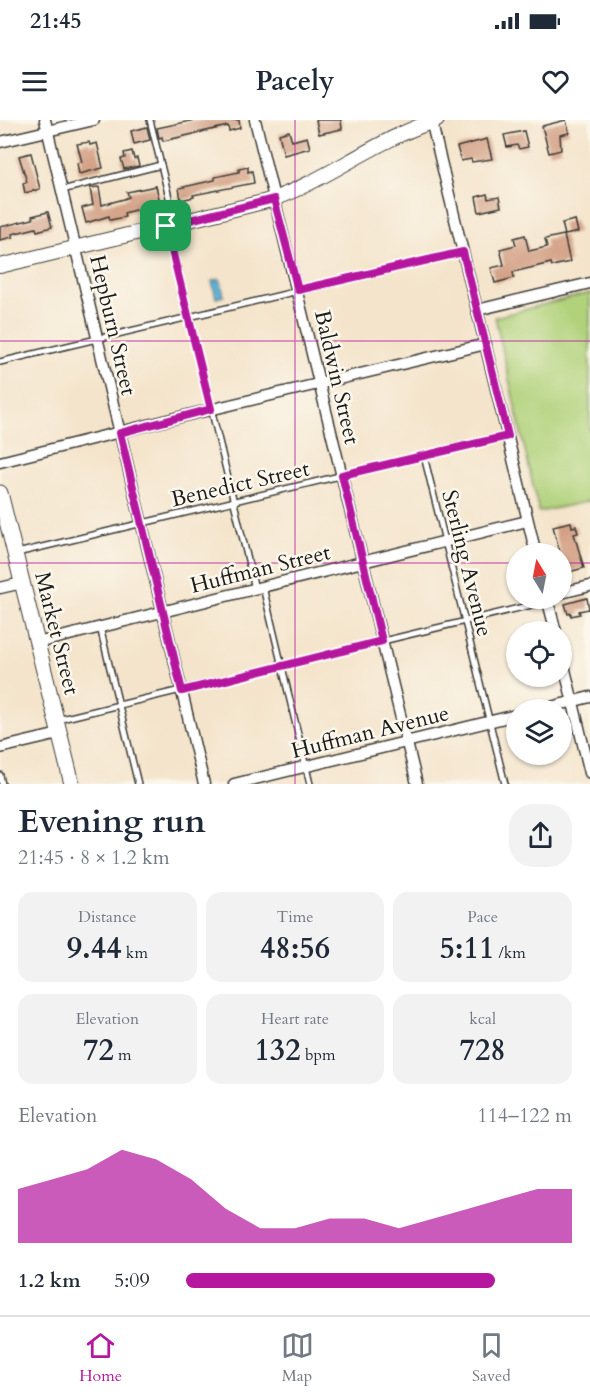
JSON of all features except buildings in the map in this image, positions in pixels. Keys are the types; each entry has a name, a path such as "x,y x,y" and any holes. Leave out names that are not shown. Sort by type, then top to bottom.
{"main road":[{"name":"Market Street","path":"0,493 72,784"}],"street":[{"name":"Hepburn Street","path":"45,120 204,784"},
{"path":"0,142 94,120"},
{"name":"Baldwin Street","path":"255,120 417,784"},
{"path":"0,266 274,199 324,176 375,146 433,121 533,543"},
{"path":"477,309 590,283"},
{"path":"0,462 486,344"},
{"name":"Huffman Street","path":"37,643 527,521"},
{"path":"0,588 22,583"},
{"path":"572,590 590,586"},
{"path":"570,687 590,773"},
{"path":"573,701 590,697"},
{"name":"Huffman Avenue","path":"234,784 506,717"},
{"path":"0,748 58,727"}],"lane":[{"path":"150,120 161,165 189,318 233,502 282,666 310,784"},
{"path":"62,190 161,165"},
{"path":"0,362 463,252"},
{"name":"Benedict Street","path":"15,554 508,436"},
{"name":"Sterling Avenue","path":"424,456 505,784"},
{"path":"58,727 119,705 513,609"},
{"path":"100,627 138,784"},
{"path":"0,775 2,784"}],"green space":[{"path":"590,293 590,501 539,512 495,317"}],"water":[{"path":"220,279 224,296 216,298 212,281"}],"route":[{"path":"274,199 298,290 463,252 508,436 342,475 382,641 182,691 120,433 211,409 166,226 274,199"}]}
